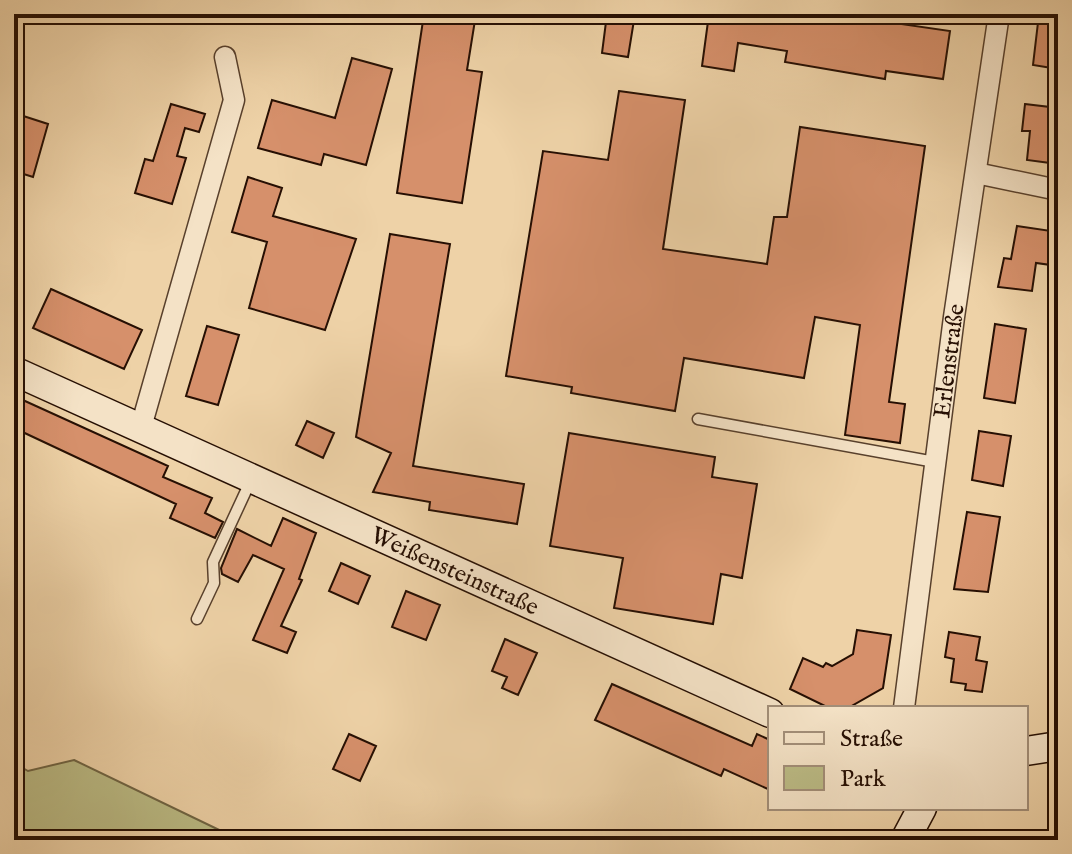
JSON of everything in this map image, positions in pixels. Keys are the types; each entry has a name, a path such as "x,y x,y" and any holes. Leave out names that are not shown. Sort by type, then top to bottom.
{"street":[{"name":"Erlenstraße","path":"904,706 935,462 999,14"},
{"path":"141,427 234,100 225,57"},
{"path":"976,173 1058,190"},
{"name":"Weißensteinstraße","path":"14,371 768,712"},
{"path":"1028,751 1058,746"},
{"path":"905,840 921,810"}],"lane":[{"path":"698,419 935,462"},
{"path":"197,619 214,583 213,562 252,478"}],"green space":[{"path":"74,760 240,840 14,840 14,763 28,771"}],"building":[{"path":"424,14 476,14 467,70 482,72 462,203 397,193"},
{"path":"607,14 635,14 628,57 602,53"},
{"path":"709,14 896,14 894,23 950,31 943,79 886,71 885,79 785,62 787,51 738,43 734,71 702,66"},
{"path":"1039,14 1058,14 1058,69 1033,65"},
{"path":"352,58 392,69 366,165 324,154 321,165 258,148 272,100 335,118"},
{"path":"619,91 685,100 663,249 767,264 774,217 787,217 800,127 925,146 889,402 905,404 900,443 845,435 860,325 815,317 804,378 684,358 675,411 571,393 572,387 506,376 543,151 608,160"},
{"path":"171,104 205,114 199,132 185,128 177,156 186,158 172,204 135,193 145,159 153,161"},
{"path":"1025,104 1058,108 1058,164 1027,160 1030,131 1022,131"},
{"path":"14,113 48,124 33,177 14,171"},
{"path":"248,177 282,188 273,216 356,239 325,330 249,308 267,242 232,232"},
{"path":"1017,226 1058,232 1058,266 1036,263 1032,291 998,287 1004,258 1011,259"},
{"path":"390,234 450,244 413,466 524,484 517,524 429,510 430,502 373,492 391,453 356,437"},
{"path":"51,289 142,330 124,369 33,328"},
{"path":"995,324 1026,329 1015,403 984,398"},
{"path":"207,326 239,335 218,405 186,396"},
{"path":"14,396 168,466 163,477 212,498 205,513 223,522 215,538 170,518 176,504 14,428"},
{"path":"307,421 334,433 323,458 296,445"},
{"path":"979,431 1011,436 1003,486 972,480"},
{"path":"569,433 715,457 712,477 757,484 742,578 721,574 713,624 614,608 623,558 550,546"},
{"path":"967,512 1000,517 988,592 954,589"},
{"path":"283,518 316,533 299,579 302,580 281,626 296,632 287,653 253,640 284,569 253,555 238,582 222,574 221,568 237,529 271,546"},
{"path":"341,563 370,576 358,604 329,591"},
{"path":"406,591 440,605 426,640 392,627"},
{"path":"857,630 891,635 883,688 852,706 825,706 790,689 803,658 823,667 826,663 832,666 853,654"},
{"path":"949,632 980,637 976,660 987,662 982,692 965,690 966,684 951,682 954,659 945,657"},
{"path":"505,639 537,653 518,695 502,688 507,677 492,671"},
{"path":"612,684 752,746 757,734 768,739 768,789 724,769 721,776 595,720"},
{"path":"349,734 376,746 360,781 333,769"}]}
